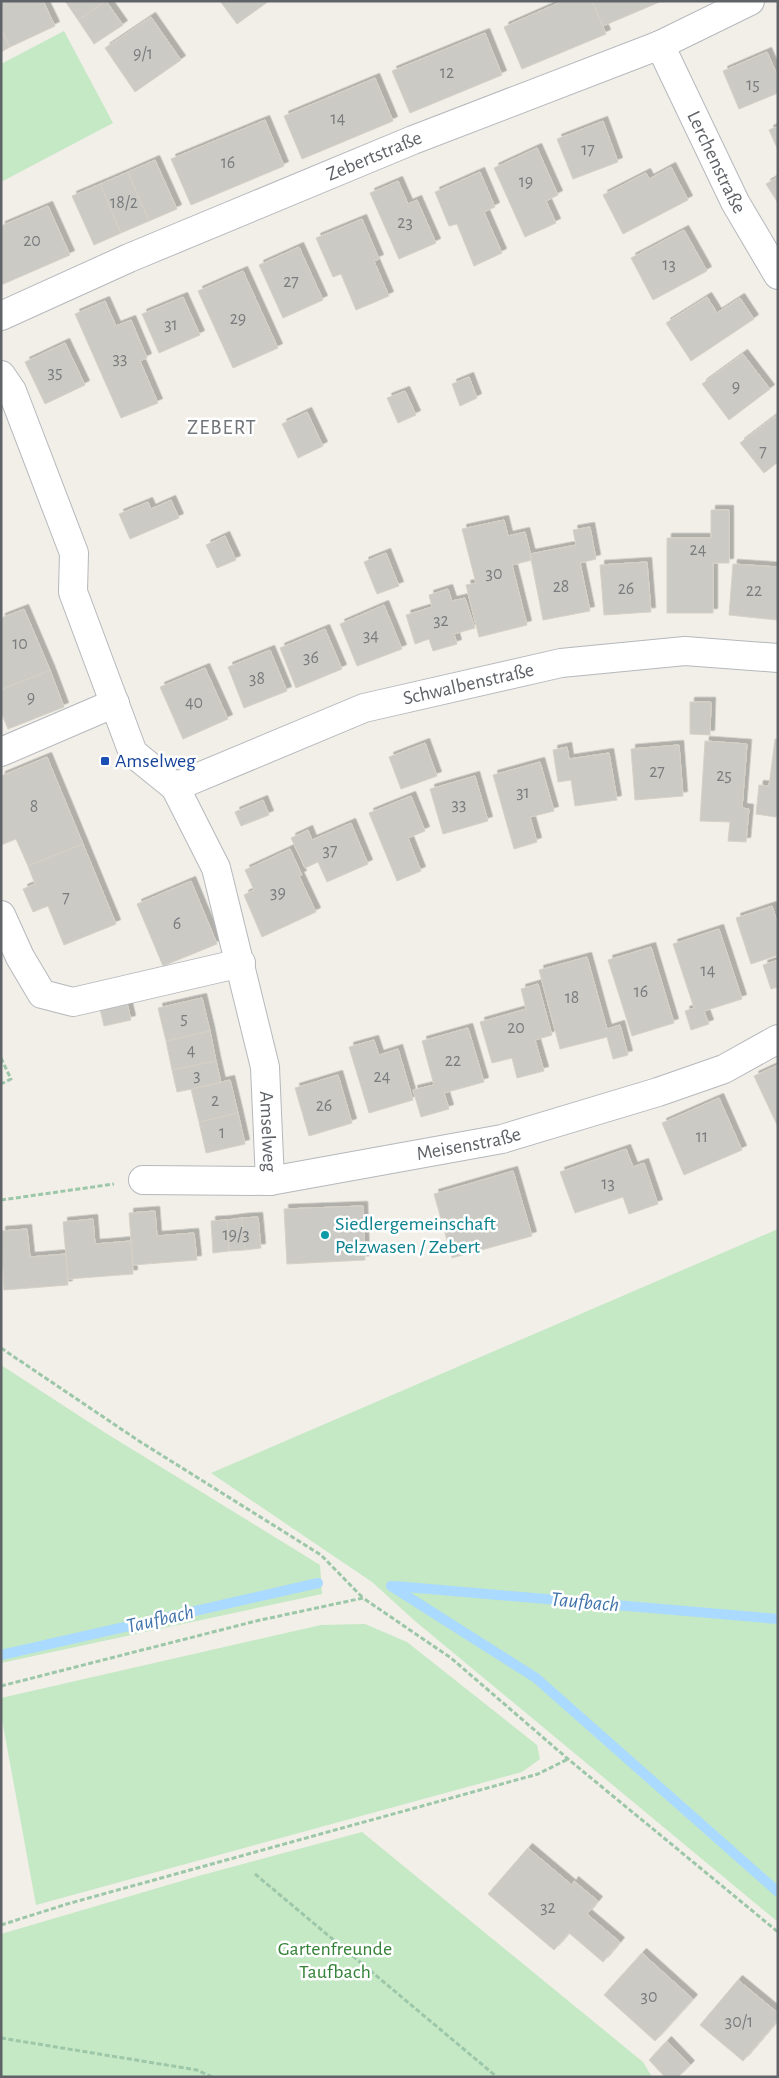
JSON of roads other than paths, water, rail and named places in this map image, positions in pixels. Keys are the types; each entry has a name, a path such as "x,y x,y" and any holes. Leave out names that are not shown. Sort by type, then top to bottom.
{"street":[{"name":"Zebertstraße","path":"1,316 129,258 412,140 660,45 750,1"},
{"name":"Lerchenstraße","path":"660,45 735,202 778,275"},
{"name":"Amselweg","path":"1,375 12,391 74,553 74,592 134,753 175,787 216,868 241,963 265,1067 270,1181"},
{"name":"Schwalbenstraße","path":"175,787 364,708 561,664 685,651 778,658"},
{"path":"1,752 115,703"},
{"path":"1,915 20,957 42,994 73,1002 241,963"},
{"name":"Meisenstraße","path":"142,1180 270,1181 502,1139 658,1092 724,1069 778,1039"}],"waterway":[{"name":"Taufbach","path":"1,1655 318,1583"},
{"path":"391,1586 536,1678 778,1892"},
{"name":"Taufbach","path":"395,1586 778,1619"}],"place":[{"name":"Amselweg","path":"105,761"},
{"name":"Siedlergemeinschaft Pelzwasen / Zebert","path":"325,1235"}],"district":[{"name":"ZEBERT","path":"222,427"}],"park label":[{"name":"Gartenfreunde Taufbach","path":"335,1960"}]}
